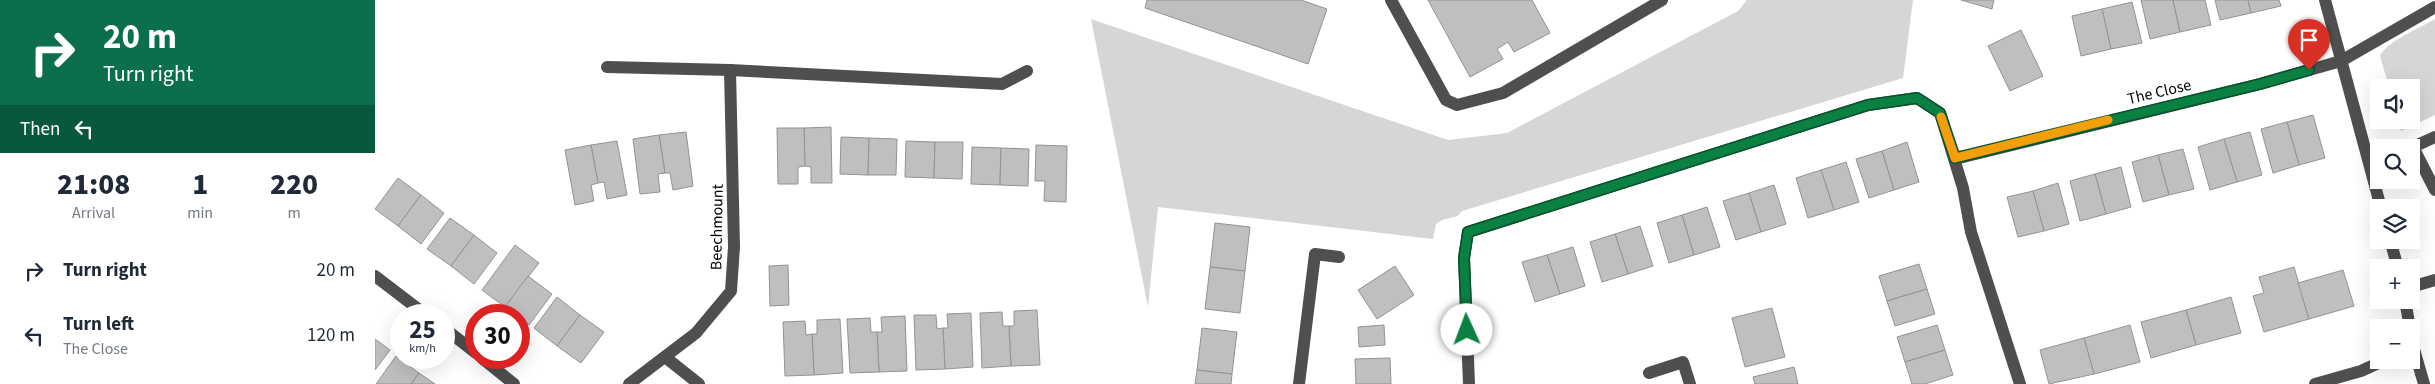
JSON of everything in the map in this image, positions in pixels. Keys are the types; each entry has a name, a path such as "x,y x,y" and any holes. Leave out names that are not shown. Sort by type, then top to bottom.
{"street":[{"path":"1391,0 1447,100 1457,105 1503,93 1662,0"},
{"path":"2325,0 2379,199"},
{"name":"The Close","path":"1955,158 2260,84 2341,60 2435,7"},
{"path":"607,67 730,70 1001,84 1027,71"},
{"name":"Beechmount","path":"629,384 696,333 731,291 734,248 730,70"},
{"path":"1469,384 1464,258 1468,232 1868,105 1917,98 1940,113 1955,158 1971,232 2020,384"},
{"path":"2435,137 2413,147 2435,190"},
{"path":"1299,384 1315,254 1339,257"},
{"path":"375,276 412,304"},
{"path":"2420,284 2435,280"},
{"path":"455,337 465,344"},
{"path":"665,357 699,384"},
{"path":"1649,373 1683,362 1690,384"},
{"path":"2315,384 2370,367"},
{"path":"496,369 514,384"},
{"path":"2420,369 2424,384"}],"shaded area":[{"path":"1747,0 1913,0 1903,78 1462,211 1458,216 1442,220 1436,224 1433,239 1158,207 1148,307 1091,19 1448,140 1507,133 1738,11"},
{"path":"2435,19 2435,115 2420,122 2420,79 2387,79 2380,56 2389,45"}],"building":[{"path":"1147,0 1301,0 1327,9 1308,64 1145,8"},
{"path":"1428,0 1532,0 1550,33 1514,52 1508,42 1497,49 1503,59 1470,77"},
{"path":"1961,0 1994,0 1992,9"},
{"path":"2141,0 2173,0 2180,32 2150,39"},
{"path":"2173,0 2205,0 2211,25 2180,32"},
{"path":"2215,0 2248,0 2251,13 2220,20"},
{"path":"2248,0 2279,0 2281,6 2251,13"},
{"path":"2132,2 2142,43 2111,49 2102,9"},
{"path":"2102,9 2111,49 2081,56 2072,16"},
{"path":"2021,30 2043,76 2010,91 1988,46"},
{"path":"2313,115 2325,158 2299,165 2287,122"},
{"path":"2287,122 2299,165 2273,173 2261,129"},
{"path":"831,127 832,183 811,183 811,167 805,166 804,128"},
{"path":"777,128 804,128 805,166 798,167 798,184 778,184"},
{"path":"686,132 693,186 673,190 670,173 665,173 659,135"},
{"path":"2250,132 2262,175 2237,182 2224,139"},
{"path":"659,135 665,173 658,174 660,192 640,194 633,139"},
{"path":"841,137 869,138 868,175 840,174"},
{"path":"869,138 897,139 896,175 868,175"},
{"path":"2224,139 2237,182 2210,190 2198,147"},
{"path":"617,141 627,195 607,199 604,182 598,183 591,145"},
{"path":"906,141 935,142 934,178 905,177"},
{"path":"935,142 963,142 962,179 934,178"},
{"path":"1907,142 1919,182 1894,190 1882,151"},
{"path":"591,145 598,183 591,185 594,201 575,205 565,150"},
{"path":"1036,145 1067,146 1066,202 1044,201 1045,181 1035,181"},
{"path":"972,147 1001,148 1000,185 971,184"},
{"path":"1001,148 1029,149 1028,186 1000,185"},
{"path":"2183,149 2194,189 2169,195 2158,155"},
{"path":"1882,151 1894,190 1869,198 1856,159"},
{"path":"2158,155 2169,195 2143,202 2132,162"},
{"path":"1846,162 1859,202 1834,210 1821,170"},
{"path":"2121,167 2131,207 2106,214 2095,174"},
{"path":"1821,170 1834,210 1808,218 1796,178"},
{"path":"2095,174 2106,214 2080,221 2070,181"},
{"path":"398,178 421,195 398,226 375,209"},
{"path":"2058,183 2069,224 2044,231 2033,191"},
{"path":"1774,185 1786,224 1761,232 1749,193"},
{"path":"2033,191 2044,231 2018,237 2007,197"},
{"path":"1749,193 1761,232 1736,240 1723,201"},
{"path":"421,195 444,213 421,244 398,226"},
{"path":"1707,207 1720,247 1694,255 1682,215"},
{"path":"1682,215 1694,255 1669,263 1657,223"},
{"path":"450,218 474,235 451,266 427,249"},
{"path":"1215,223 1250,227 1245,271 1210,267"},
{"path":"1640,226 1653,266 1628,274 1615,234"},
{"path":"1615,234 1628,274 1602,282 1590,242"},
{"path":"474,235 497,253 474,284 451,266"},
{"path":"515,245 539,263 507,304 501,304 482,290"},
{"path":"1573,247 1585,286 1560,294 1547,255"},
{"path":"1547,255 1560,294 1535,302 1522,262"},
{"path":"1919,264 1927,289 1887,301 1879,276"},
{"path":"788,265 789,305 770,306 769,266"},
{"path":"1395,266 1414,295 1377,319 1358,290"},
{"path":"1210,267 1245,271 1240,313 1205,309"},
{"path":"2294,267 2309,319 2264,332 2253,296 2264,293 2259,277"},
{"path":"2343,270 2354,306 2309,319 2298,283"},
{"path":"528,276 552,294 530,324 530,304 507,304"},
{"path":"1927,289 1935,314 1895,326 1887,301"},
{"path":"557,297 580,315 557,346 534,328"},
{"path":"2231,297 2241,333 2196,345 2186,310"},
{"path":"1772,308 1785,357 1745,367 1732,318"},
{"path":"1037,310 1040,365 1011,366 1009,326 1014,326 1014,311"},
{"path":"2186,310 2196,345 2151,358 2141,322"},
{"path":"1002,312 1003,326 1009,326 1011,366 982,368 980,313"},
{"path":"971,313 973,367 945,369 943,328 948,328 947,314"},
{"path":"580,315 604,332 581,363 557,346"},
{"path":"914,315 936,315 937,329 943,328 945,369 916,370"},
{"path":"905,316 907,371 879,372 877,332 882,332 881,317"},
{"path":"870,318 871,332 877,332 879,372 850,373 847,319"},
{"path":"840,319 843,373 814,375 812,334 817,334 817,320"},
{"path":"805,321 806,335 812,334 814,375 785,376 783,322"},
{"path":"1384,325 1385,345 1359,347 1358,327"},
{"path":"1937,325 1945,350 1905,362 1897,337"},
{"path":"2130,325 2140,362 2094,374 2084,338"},
{"path":"1202,328 1237,332 1232,374 1197,370"},
{"path":"2084,338 2094,374 2049,384 2040,350"},
{"path":"375,339 390,350 375,370"},
{"path":"1945,350 1953,375 1925,384 1912,384 1905,362"},
{"path":"1390,358 1391,384 1356,384 1355,359"},
{"path":"390,364 390,369 414,369 419,373 411,384 376,384"},
{"path":"1794,367 1798,384 1755,384 1753,377"},
{"path":"1197,370 1232,374 1231,384 1195,384"},
{"path":"419,373 435,384 411,384"}],"slow traffic":[{"path":"1941,117 1955,158 2108,120"}],"route":[{"path":"1467,330 1464,258 1468,232 1868,105 1917,98 1940,113 1955,158 2260,84 2309,70"}]}
